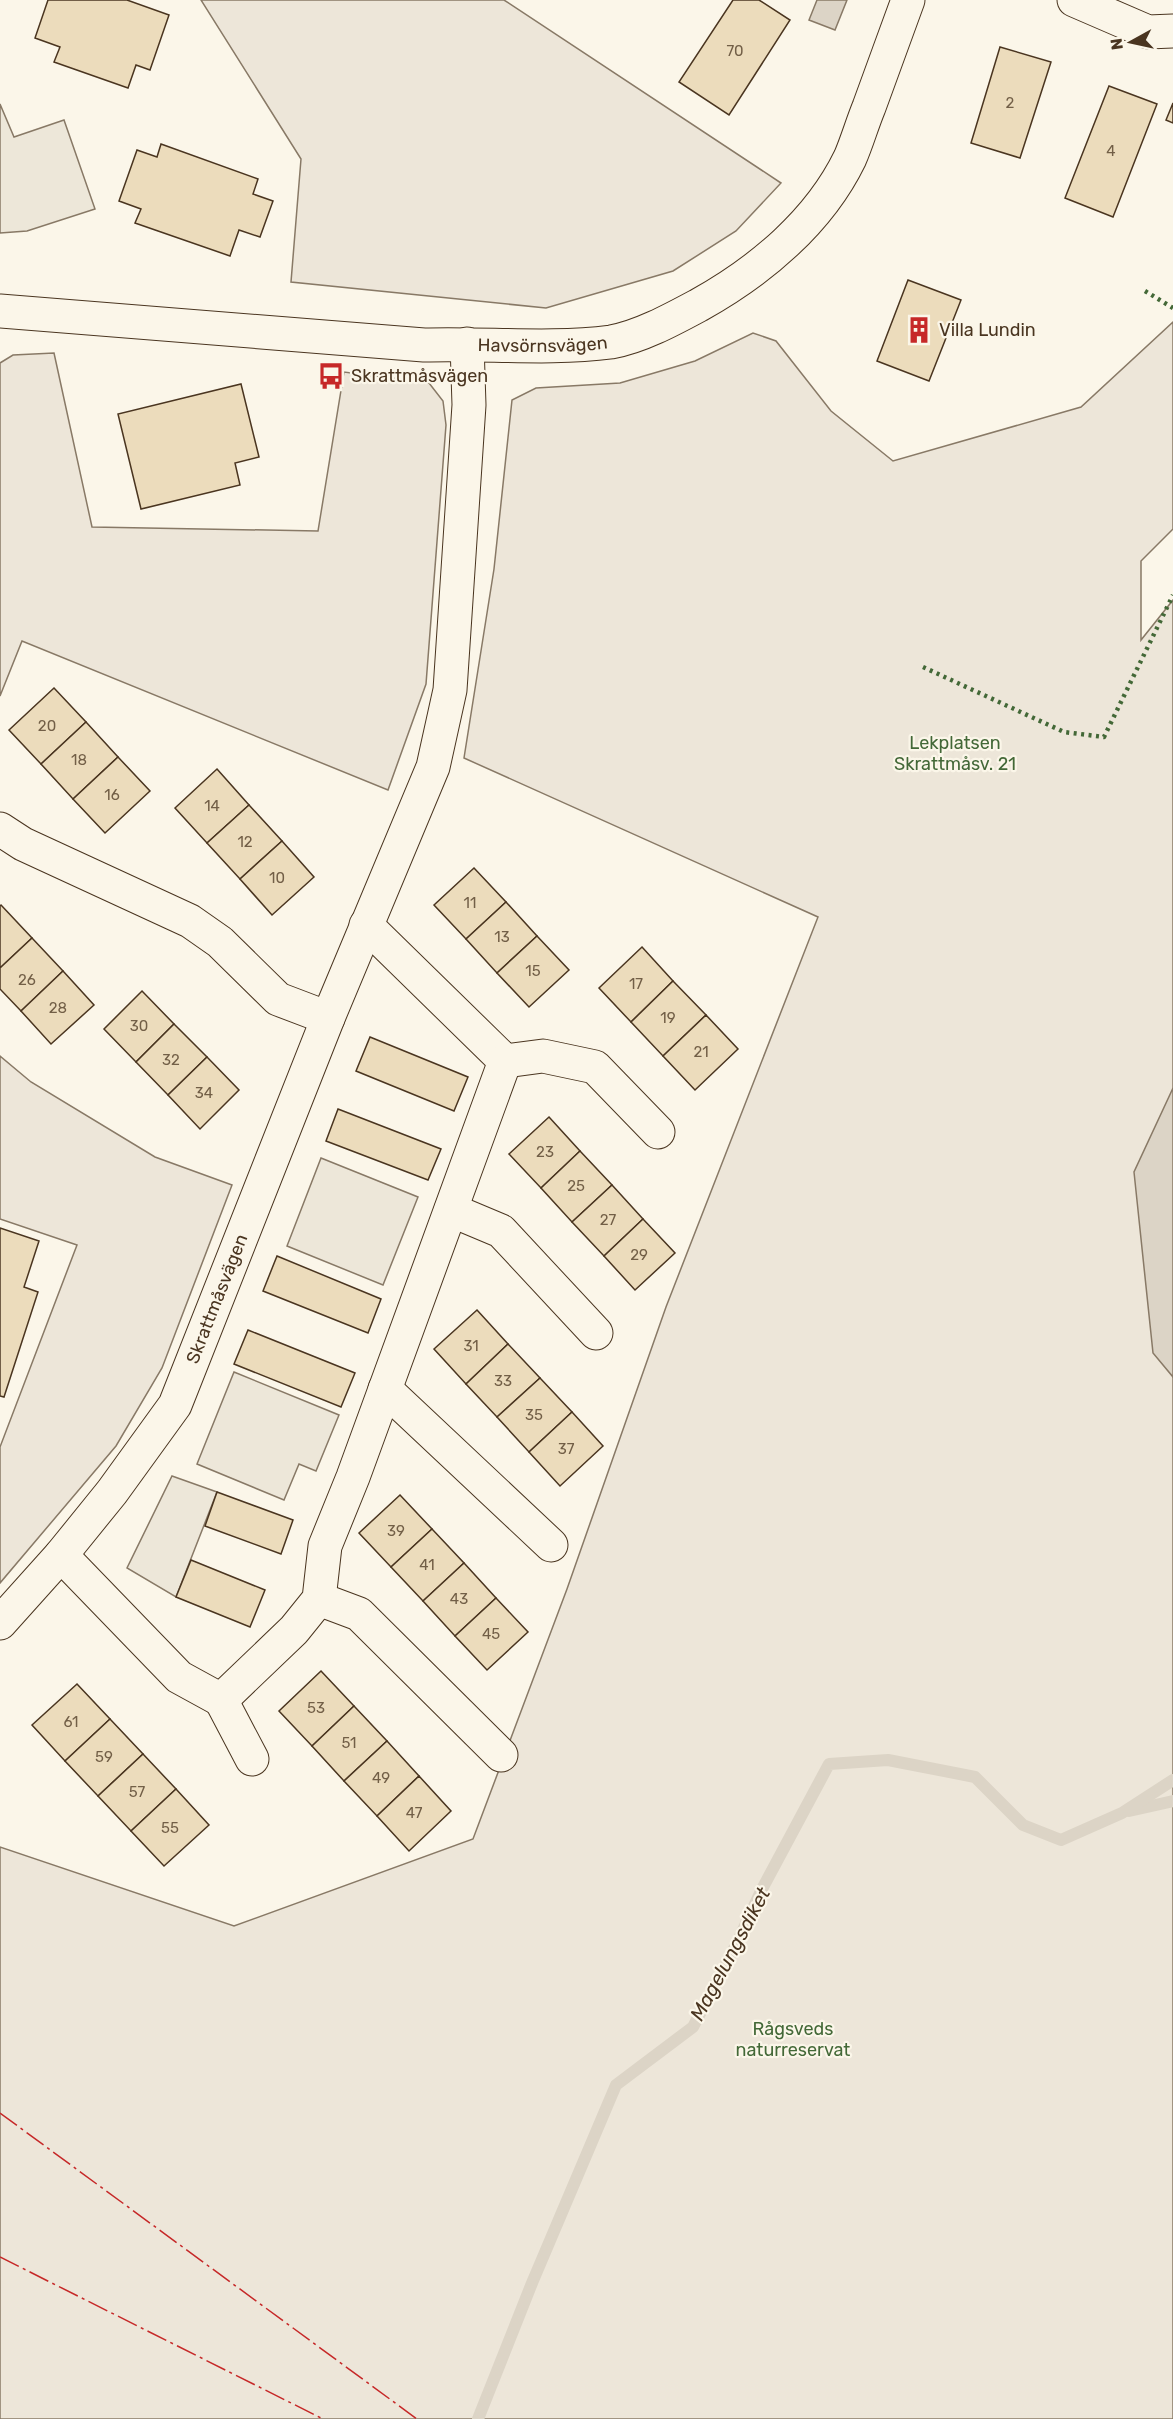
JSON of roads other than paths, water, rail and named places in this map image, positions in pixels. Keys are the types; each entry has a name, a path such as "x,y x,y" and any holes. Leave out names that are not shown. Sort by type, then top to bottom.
{"street":[{"name":"Havsörnsvägen","path":"0,311 424,345 467,344 542,348 613,341 664,323 717,295 759,266 796,233 822,203 849,158 908,0"},
{"path":"1074,0 1149,32 1173,31"},
{"name":"Skrattmåsvägen","path":"0,1623 62,1555 112,1492 175,1405 328,1018 433,767 450,690 469,405 467,344"},
{"path":"0,829 23,844 190,921 220,942 278,999 328,1018"},
{"path":"366,925 505,1061"},
{"path":"505,1061 543,1056 595,1067 658,1132"},
{"path":"221,1700 294,1630 319,1599 325,1546 386,1389 505,1061"},
{"path":"451,1210 501,1231 596,1333"},
{"path":"386,1389 551,1545"},
{"path":"62,1555 179,1677 221,1700 252,1760"},
{"path":"319,1599 359,1614 501,1755"}],"waterway":[{"name":"Magelungsdiket","path":"478,2419 532,2283 616,2085 693,2027 761,1891 829,1764 888,1760 975,1777 1023,1825 1061,1840 1122,1813 1173,1780"},
{"name":"Magelungsdiket","path":"1129,1811 1173,1801"}],"place":[{"name":"Villa Lundin","path":"919,330"},
{"name":"Skrattmåsvägen","path":"331,376"}],"park label":[{"name":"Lekplatsen Skrattmåsv. 21","path":"955,753"},
{"name":"Rågsveds naturreservat","path":"793,2039"}]}
